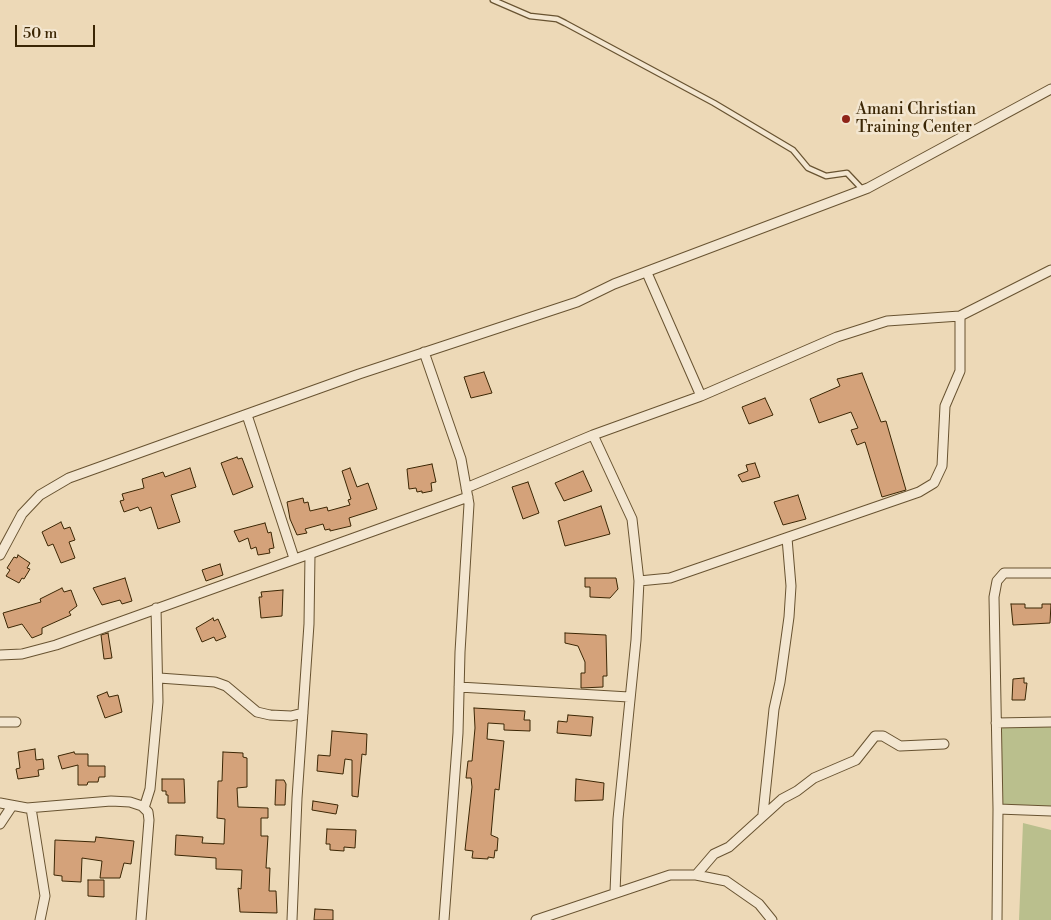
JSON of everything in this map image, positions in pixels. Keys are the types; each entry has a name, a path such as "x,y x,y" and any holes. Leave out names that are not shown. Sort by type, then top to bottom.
{"street":[{"path":"0,556 22,514 40,494 69,478 424,352 577,302 614,284 863,190 1051,89"},
{"path":"0,655 22,654 56,645 294,558 310,555 467,493 593,435 701,396 836,337 887,321 960,316 1051,270"},
{"path":"647,273 701,396"},
{"path":"639,581 670,578 919,492 934,484 942,466 945,406 959,377 960,316"},
{"path":"424,352 461,459 467,493 459,687 444,920"},
{"path":"247,415 294,558"},
{"path":"593,435 632,519 639,581 636,640 618,818 615,892"},
{"path":"763,814 774,709 780,682 789,617 791,586 787,538"},
{"path":"292,920 309,614 310,555"},
{"path":"997,920 998,809 994,597 997,581 1004,573 1051,573"},
{"path":"144,808 150,789 159,678 156,608"},
{"path":"159,678 215,682 226,686 257,712 291,716 303,713"},
{"path":"459,687 629,698"},
{"path":"0,722 16,722"},
{"path":"996,723 1051,722"},
{"path":"696,875 714,854 729,847 747,832 763,814 814,778 856,760 875,736 883,736 900,746 944,744"},
{"path":"0,803 31,808 111,801 130,802 144,808 148,812 149,820 141,920"},
{"path":"0,824 12,806"},
{"path":"31,808 45,896 40,920"},
{"path":"998,809 1051,811"},
{"path":"536,920 670,875 696,875 726,881 759,904 772,920"}],"lane":[{"path":"493,0 520,13 556,19 565,23 714,103 793,150 808,168 826,176 848,173 863,190"}],"green space":[{"path":"993,727 1051,727 1051,811 993,814"},
{"path":"1023,823 1051,830 1051,920 1019,920"}],"building":[{"path":"484,372 492,393 471,398 464,377"},
{"path":"862,373 881,422 886,421 906,490 882,497 865,442 857,445 851,430 858,428 851,412 819,423 810,399 840,386 837,379"},
{"path":"765,398 773,415 749,424 742,407"},
{"path":"237,457 238,459 242,458 253,487 233,495 221,463"},
{"path":"755,463 760,477 742,482 738,475 748,471 746,465"},
{"path":"432,464 436,482 431,483 432,491 422,493 422,491 417,492 416,488 409,489 407,469"},
{"path":"190,468 196,487 171,495 180,522 158,529 151,507 140,511 138,507 124,512 120,501 124,500 122,494 144,488 142,479 163,472 165,477"},
{"path":"350,468 357,487 368,483 377,509 349,518 351,526 330,531 330,529 325,530 323,524 305,529 307,533 297,535 290,519 287,502 303,498 304,503 308,502 310,511 327,507 328,511 350,505 348,500 351,499 342,471"},
{"path":"583,471 592,491 564,501 555,483"},
{"path":"528,482 539,513 523,519 512,487"},
{"path":"798,495 806,519 783,525 774,502"},
{"path":"601,506 610,534 565,546 558,521"},
{"path":"61,522 64,529 70,527 75,540 69,542 75,558 61,563 53,544 48,546 42,532"},
{"path":"265,523 268,533 271,532 274,548 269,549 270,553 258,555 256,547 251,549 248,538 239,542 234,531"},
{"path":"18,555 30,563 27,568 30,569 19,583 6,576 10,570 7,568 14,557 17,558"},
{"path":"220,564 223,575 206,581 202,570"},
{"path":"125,578 132,601 122,604 120,600 102,605 93,588"},
{"path":"585,578 616,578 618,589 610,598 590,597 590,587 585,587"},
{"path":"62,588 64,592 71,590 77,606 69,612 71,615 42,628 42,634 32,638 22,624 8,628 3,613 41,602 40,599"},
{"path":"283,590 282,616 261,618 259,597 262,597 261,592"},
{"path":"1011,604 1025,604 1025,608 1042,608 1042,604 1051,604 1050,623 1013,625"},
{"path":"213,618 214,621 218,619 226,637 216,641 214,637 202,642 196,628"},
{"path":"108,633 112,658 104,659 101,635"},
{"path":"565,633 606,635 607,676 603,676 603,687 581,688 581,673 585,673 585,662 578,646 565,643"},
{"path":"1024,678 1024,683 1027,683 1025,700 1012,700 1013,679"},
{"path":"107,692 109,697 118,695 122,712 105,718 97,696"},
{"path":"474,708 525,711 524,720 530,720 530,731 504,730 504,724 488,723 487,739 504,741 499,790 495,789 491,835 498,838 497,851 495,850 494,858 488,857 488,859 472,858 473,851 465,850 472,787 471,778 466,778 468,761 472,761 475,728"},
{"path":"568,715 593,717 591,736 557,733 558,721 567,722"},
{"path":"332,731 367,734 366,755 362,754 358,797 352,796 352,760 345,759 343,774 317,771 318,755 330,756"},
{"path":"35,749 36,760 43,759 44,769 38,770 39,776 18,779 16,769 20,768 18,752"},
{"path":"74,752 75,754 88,754 88,766 105,766 105,777 99,777 98,782 78,785 78,765 62,769 58,756"},
{"path":"223,752 243,753 243,757 247,758 247,787 237,788 238,807 268,808 268,818 261,818 261,836 268,836 266,868 270,868 269,891 276,891 277,913 240,912 238,888 241,889 242,870 216,869 216,858 175,855 176,835 203,837 202,843 224,844 225,819 217,818 218,781 222,781"},
{"path":"162,779 184,779 185,803 168,803 166,791 162,791"},
{"path":"576,779 604,783 603,800 575,801"},
{"path":"276,780 284,780 286,784 285,805 275,805"},
{"path":"313,801 338,805 336,814 312,810"},
{"path":"327,829 356,830 355,848 344,847 344,851 330,850 330,844 326,844"},
{"path":"96,837 134,841 131,864 124,863 120,878 100,878 102,861 82,858 81,882 62,881 62,876 54,875 55,840 95,842"},
{"path":"88,880 104,880 104,897 88,896"},
{"path":"315,909 333,910 333,920 314,920"}],"place":[{"name":"Amani Christian Training Center","path":"846,119"}]}
